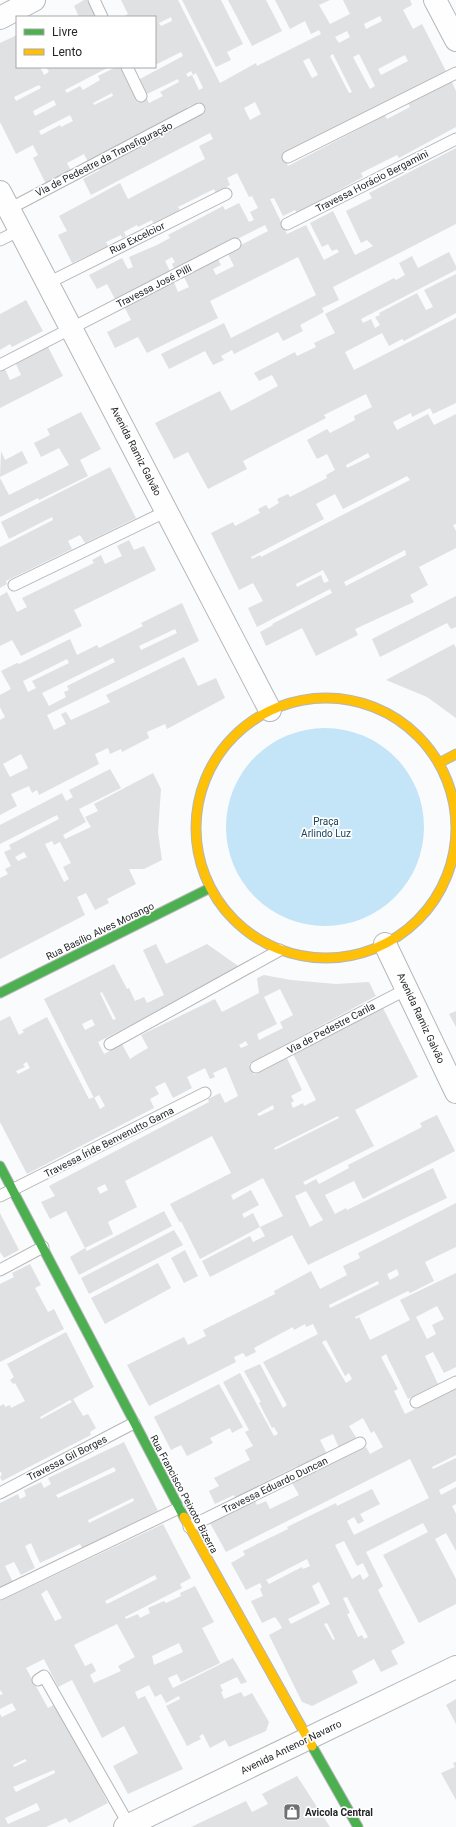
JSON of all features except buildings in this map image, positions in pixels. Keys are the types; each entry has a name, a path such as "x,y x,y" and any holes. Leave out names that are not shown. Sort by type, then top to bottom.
{"street":[{"path":"0,18 34,0"},
{"path":"435,0 456,40"},
{"name":"Avenida Ramiz Galvão","path":"4,200 270,710"},
{"path":"308,699 346,699 383,711 415,732 439,763 454,802 456,844 454,851 444,884 419,919 385,944 351,955 339,956 316,957 280,950 252,935 228,914 210,888 198,855 195,821 202,786 217,755 241,729 270,710 308,699"},
{"path":"439,763 456,754"},
{"name":"Rua Basílio Alves Morango","path":"0,993 210,888"},
{"name":"Avenida Ramiz Galvão","path":"385,944 454,1084"},
{"name":"Rua Francisco Peixoto Bizerra","path":"0,1166 189,1527 307,1739 358,1827"},
{"name":"Avenida Antenor Navarro","path":"127,1826 456,1667"}],"lane":[{"path":"94,0 102,16"},
{"path":"127,68 141,96"},
{"path":"288,157 456,73"},
{"name":"Via de Pedestre da Transfiguração","path":"4,200 200,109"},
{"name":"Travessa Horácio Bergamini","path":"287,224 456,138"},
{"name":"Rua Excelcior","path":"48,283 226,194"},
{"path":"0,240 20,230"},
{"name":"Travessa José Pilli","path":"0,365 236,244"},
{"path":"14,585 167,511"},
{"path":"110,1044 280,950"},
{"name":"Via de Pedestre Carila","path":"256,1067 407,989"},
{"name":"Travessa Íride Benvenutto Gama","path":"0,1196 205,1093"},
{"path":"0,1270 43,1247"},
{"path":"416,1402 456,1382"},
{"name":"Travessa Gil Borges","path":"0,1493 134,1423"},
{"name":"Travessa Eduardo Duncan","path":"189,1527 360,1443"},
{"path":"0,1594 179,1508"},
{"path":"38,1680 44,1676 127,1826"}],"green space":[{"name":"Praça Arlindo Luz","path":"315,728 335,728 344,729 372,739 388,750 402,764 413,780 417,789 423,808 423,846 413,874 402,890 388,904 372,915 354,922 335,926 315,926 306,925 278,915 262,904 248,890 237,874 230,856 226,837 226,817 227,808 237,780 248,764 262,750 278,739 296,732"}],"traffic: fast":[{"path":"0,993 210,888"},
{"path":"0,1166 184,1517"},
{"path":"312,1746 358,1827"}],"traffic: slow":[{"path":"326,698 351,701 376,708 398,720 418,736 434,756 446,778 453,803 456,828 453,853 446,878 434,900 418,920 398,936 376,948 351,955 326,958 301,955 276,948 254,936 234,920 218,900 206,878 199,853 196,828 199,803 206,778 218,756 234,736 254,720 276,708 301,701 326,698"},
{"path":"439,763 456,754"},
{"path":"184,1517 312,1746"}],"place":[{"name":"Avicola Central","path":"292,1812"}]}
